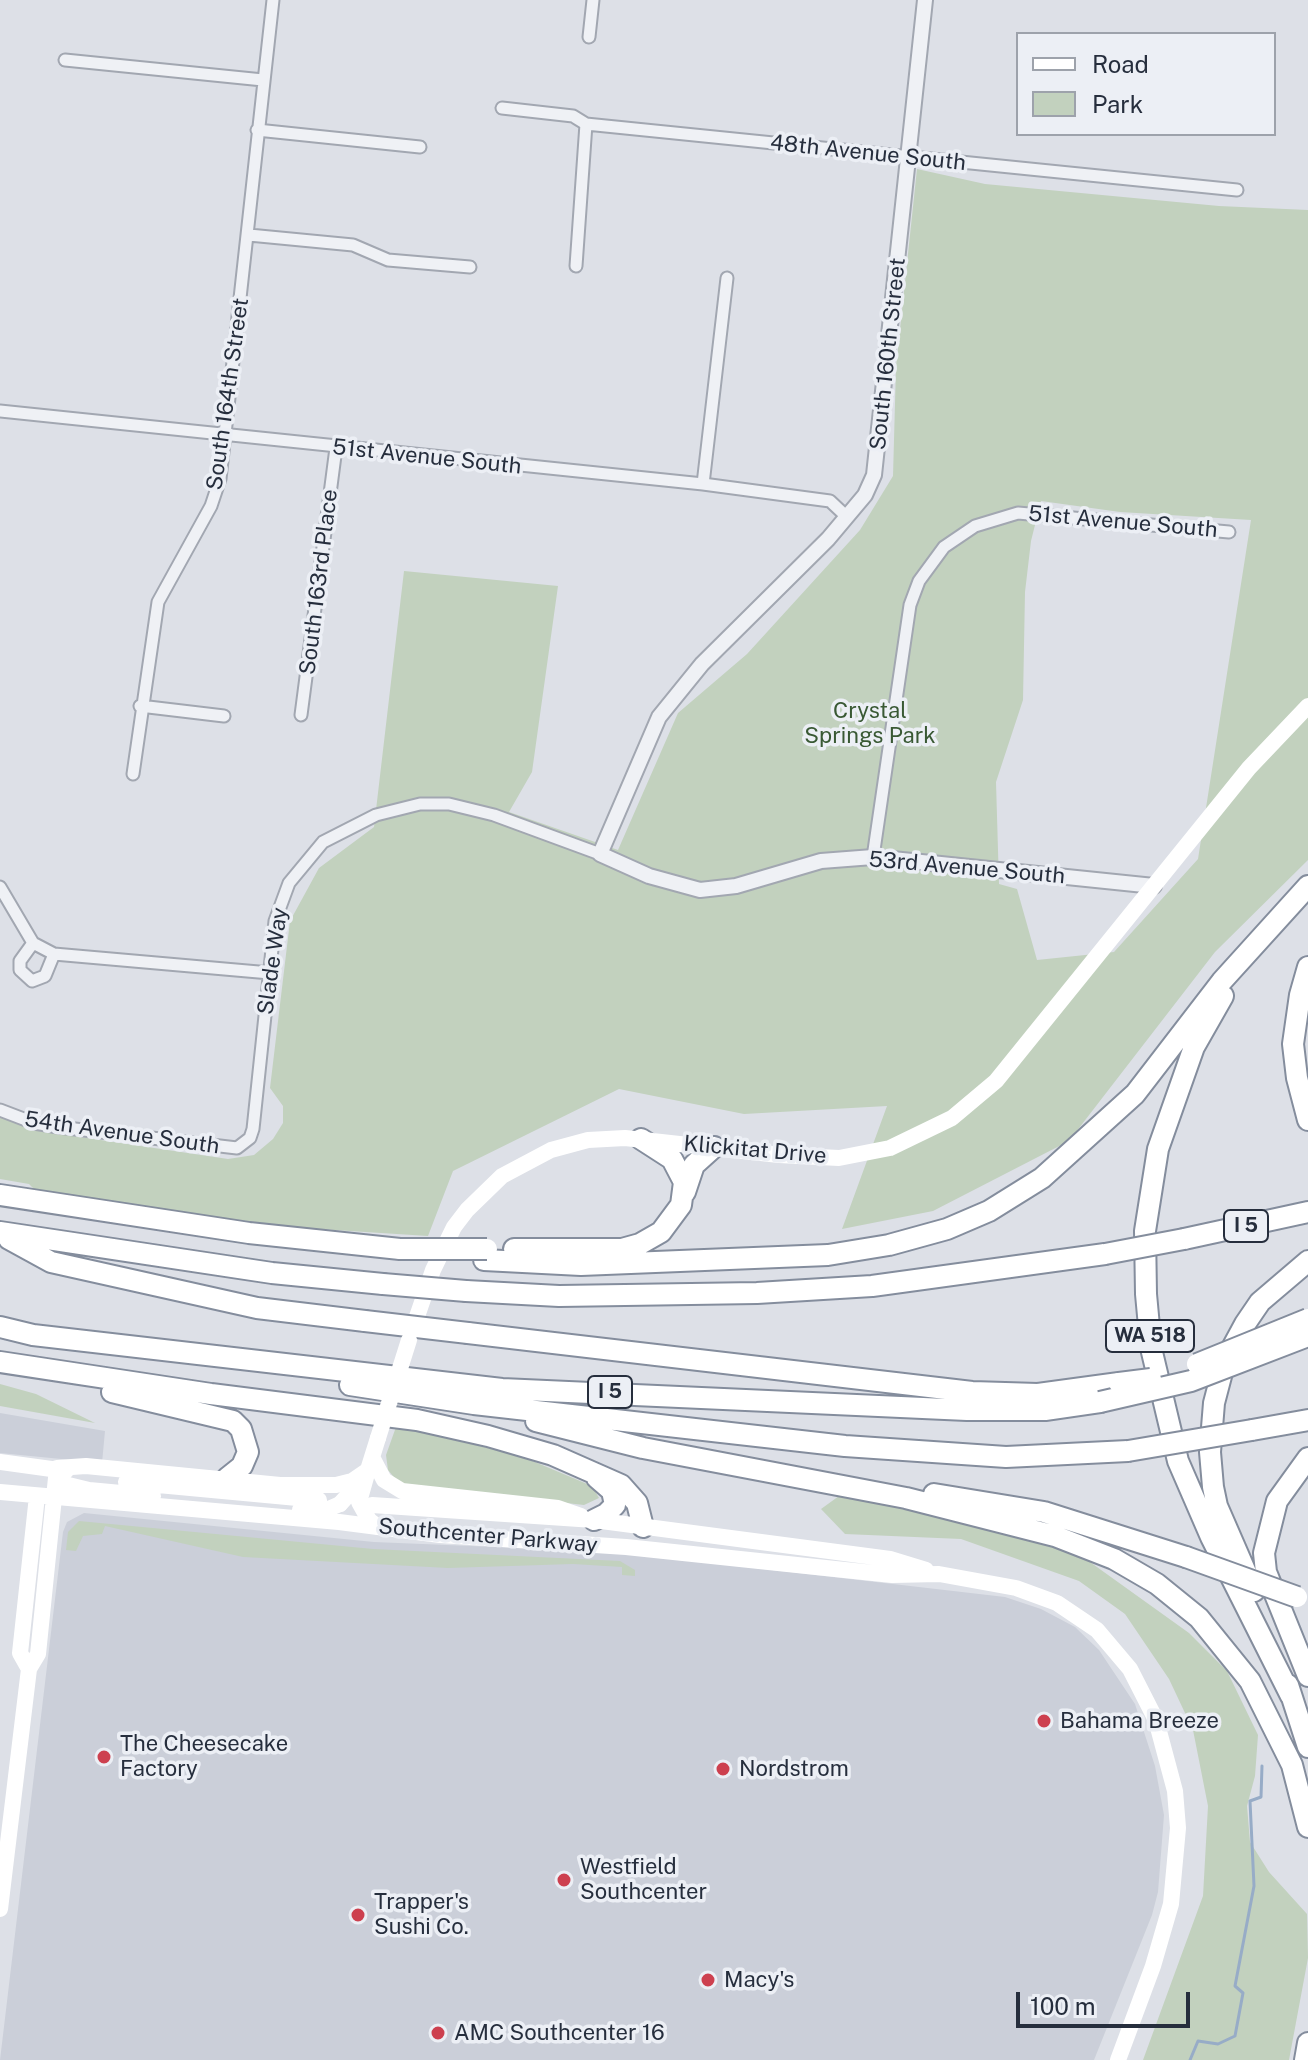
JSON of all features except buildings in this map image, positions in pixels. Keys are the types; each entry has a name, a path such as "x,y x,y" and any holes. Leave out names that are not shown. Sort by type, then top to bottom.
{"highway":[{"name":"WA 518","path":"1291,1696 1211,1537 1178,1461 1151,1348 1145,1231 1158,1149 1194,1047 1275,920 1308,886"},
{"path":"0,1195 249,1233 581,1265 828,1255 889,1245 947,1229 989,1211 1042,1178 1135,1094 1275,920"},
{"path":"1308,967 1300,995 1293,1044 1297,1078 1308,1120"},
{"path":"641,1139 666,1153 678,1165 684,1182 684,1198"},
{"path":"486,1254 629,1247 661,1232 678,1213 694,1165 714,1147"},
{"name":"I 5","path":"0,1233 272,1273 466,1291 559,1296 757,1293 872,1286 1105,1254 1308,1212"},
{"name":"I 5","path":"0,1233 51,1262 257,1308 972,1392 1038,1394 1138,1383 1308,1319"},
{"path":"1308,1261 1260,1302 1233,1344 1218,1381 1210,1452 1217,1506 1267,1620 1308,1747"},
{"name":"I 5","path":"0,1327 33,1335 121,1346 502,1389 967,1410 1045,1410 1100,1402 1191,1381 1308,1336"},
{"name":"I 5","path":"121,1346 474,1404 845,1446 950,1454 1037,1457 1128,1451 1308,1420"},
{"path":"0,1363 165,1388 417,1420 525,1445 616,1482 632,1495 643,1527"},
{"path":"0,1363 233,1421 241,1429 248,1452 242,1466 227,1478"},
{"path":"474,1404 630,1445 906,1498 1028,1528 1094,1550 1133,1569 1199,1618 1250,1681 1292,1765 1308,1827"},
{"path":"1308,1458 1277,1501 1264,1553 1270,1582 1308,1676"},
{"path":"705,1459 1023,1507 1186,1557 1302,1598"},
{"path":"591,1472 609,1487 615,1498 613,1510 594,1520"},
{"path":"1305,2060 1308,2043"}],"main road":[{"name":"Klickitat Drive","path":"378,1527 369,1520 359,1502 378,1438 423,1296 454,1227 482,1194 518,1166 551,1150 588,1140 641,1139 839,1158 890,1148 938,1127 968,1107 996,1081 1249,768 1308,706"},
{"name":"Southcenter Parkway","path":"0,1462 56,1483 323,1522 440,1535 626,1547 892,1575 939,1574"},
{"path":"56,1483 86,1466 280,1485 336,1485 352,1481 370,1464"},
{"path":"323,1522 370,1464"},
{"path":"370,1464 394,1488 558,1508 594,1520"},
{"name":"Southcenter Parkway","path":"0,1492 37,1496 56,1483 87,1479 319,1500"},
{"path":"56,1483 89,1490 307,1511 326,1510 340,1504"},
{"path":"0,1909 29,1669 38,1654 56,1483"},
{"path":"29,1669 20,1653 37,1496"},
{"name":"Southcenter Parkway","path":"372,1505 594,1520 890,1559 939,1574 995,1582 1038,1595 1077,1614 1115,1649 1130,1669 1156,1720 1175,1791 1178,1828 1171,1904 1164,1933 1118,2060"},
{"path":"1128,2033 1130,2060"}],"street":[{"name":"South 164th Street","path":"133,774 140,706 158,602 217,495 249,235 257,130 273,0"},
{"path":"589,37 593,0"},
{"name":"South 160th Street","path":"600,854 659,717 702,664 865,495 878,456 925,0"},
{"path":"65,60 263,80"},
{"name":"48th Avenue South","path":"502,108 573,116 586,124 1237,190"},
{"path":"576,266 586,124"},
{"path":"257,130 420,147"},
{"path":"249,235 353,245 388,260 470,267"},
{"path":"703,484 727,278"},
{"name":"51st Avenue South","path":"0,411 703,484 830,501 847,517"},
{"name":"South 163rd Place","path":"301,715 336,448"},
{"name":"51st Avenue South","path":"873,857 904,630 919,581 944,547 960,534 989,520 1018,513 1229,532"},
{"path":"140,706 224,716"},
{"name":"Slade Way","path":"244,1144 253,1129 275,921 289,883 323,842 376,815 420,804 449,804 494,815 600,854"},
{"name":"53rd Avenue South","path":"600,854 649,876 700,890 736,886 821,861 873,857 1154,886"},
{"path":"0,887 33,943 54,954 270,973"},
{"path":"33,943 20,961 20,970 32,981 45,976 54,954"},
{"name":"54th Avenue South","path":"0,1110 58,1127 227,1149 244,1144"}],"shaded area":[{"path":"0,1413 105,1431 102,1463 0,1453"},
{"name":"Westfield Southcenter","path":"84,1513 374,1542 617,1552 1005,1597 1041,1609 1075,1627 1099,1650 1135,1704 1155,1766 1164,1815 1158,1892 1152,1915 1094,2060 0,2060 63,1532 67,1522"}],"green space":[{"name":"Crystal Springs Park","path":"917,169 985,184 1219,206 1308,210 1308,860 1215,952 1069,1141 933,1211 842,1229 887,1106 744,1114 619,1089 453,1171 428,1236 303,1228 166,1211 34,1189 29,1184 0,1179 0,1117 40,1131 228,1159 254,1155 273,1139 283,1123 283,1106 270,1088 290,921 319,868 374,827 404,571 558,586 532,772 509,812 618,850 678,713 747,654 860,530 893,476 896,367","holes":["1041,501 1120,512 1251,520 1198,859 1114,952 1037,960 1017,889 999,884 996,782 1023,700 1025,592 1031,541"]},
{"path":"0,1384 36,1394 95,1423 0,1406"},
{"path":"396,1427 490,1446 592,1486 599,1498 584,1505 408,1485 397,1481 388,1470 386,1455"},
{"path":"839,1496 993,1524 1076,1552 1189,1633 1227,1671 1258,1735 1255,1776 1247,1806 1250,1842 1269,1872 1307,1914 1308,1958 1289,2060 1143,2060 1203,1896 1208,1806 1193,1730 1169,1679 1125,1614 1079,1581 961,1539 845,1534 821,1509"},
{"path":"79,1521 373,1549 620,1561 635,1570 635,1576 622,1575 622,1567 573,1564 448,1568 243,1557 105,1526 102,1534 83,1536 76,1551 66,1550 68,1532"}],"waterway":[{"path":"1190,2060 1198,2041 1218,2044 1235,2036 1243,1993 1235,1986 1254,1886 1250,1801 1261,1797 1262,1766"}],"place":[{"name":"Bahama Breeze","path":"1044,1721"},
{"name":"The Cheesecake Factory","path":"104,1757"},
{"name":"Nordstrom","path":"723,1769"},
{"name":"Westfield Southcenter","path":"564,1880"},
{"name":"Trapper's Sushi Co.","path":"358,1915"},
{"name":"Macy's","path":"708,1980"},
{"name":"AMC Southcenter 16","path":"438,2033"}]}
